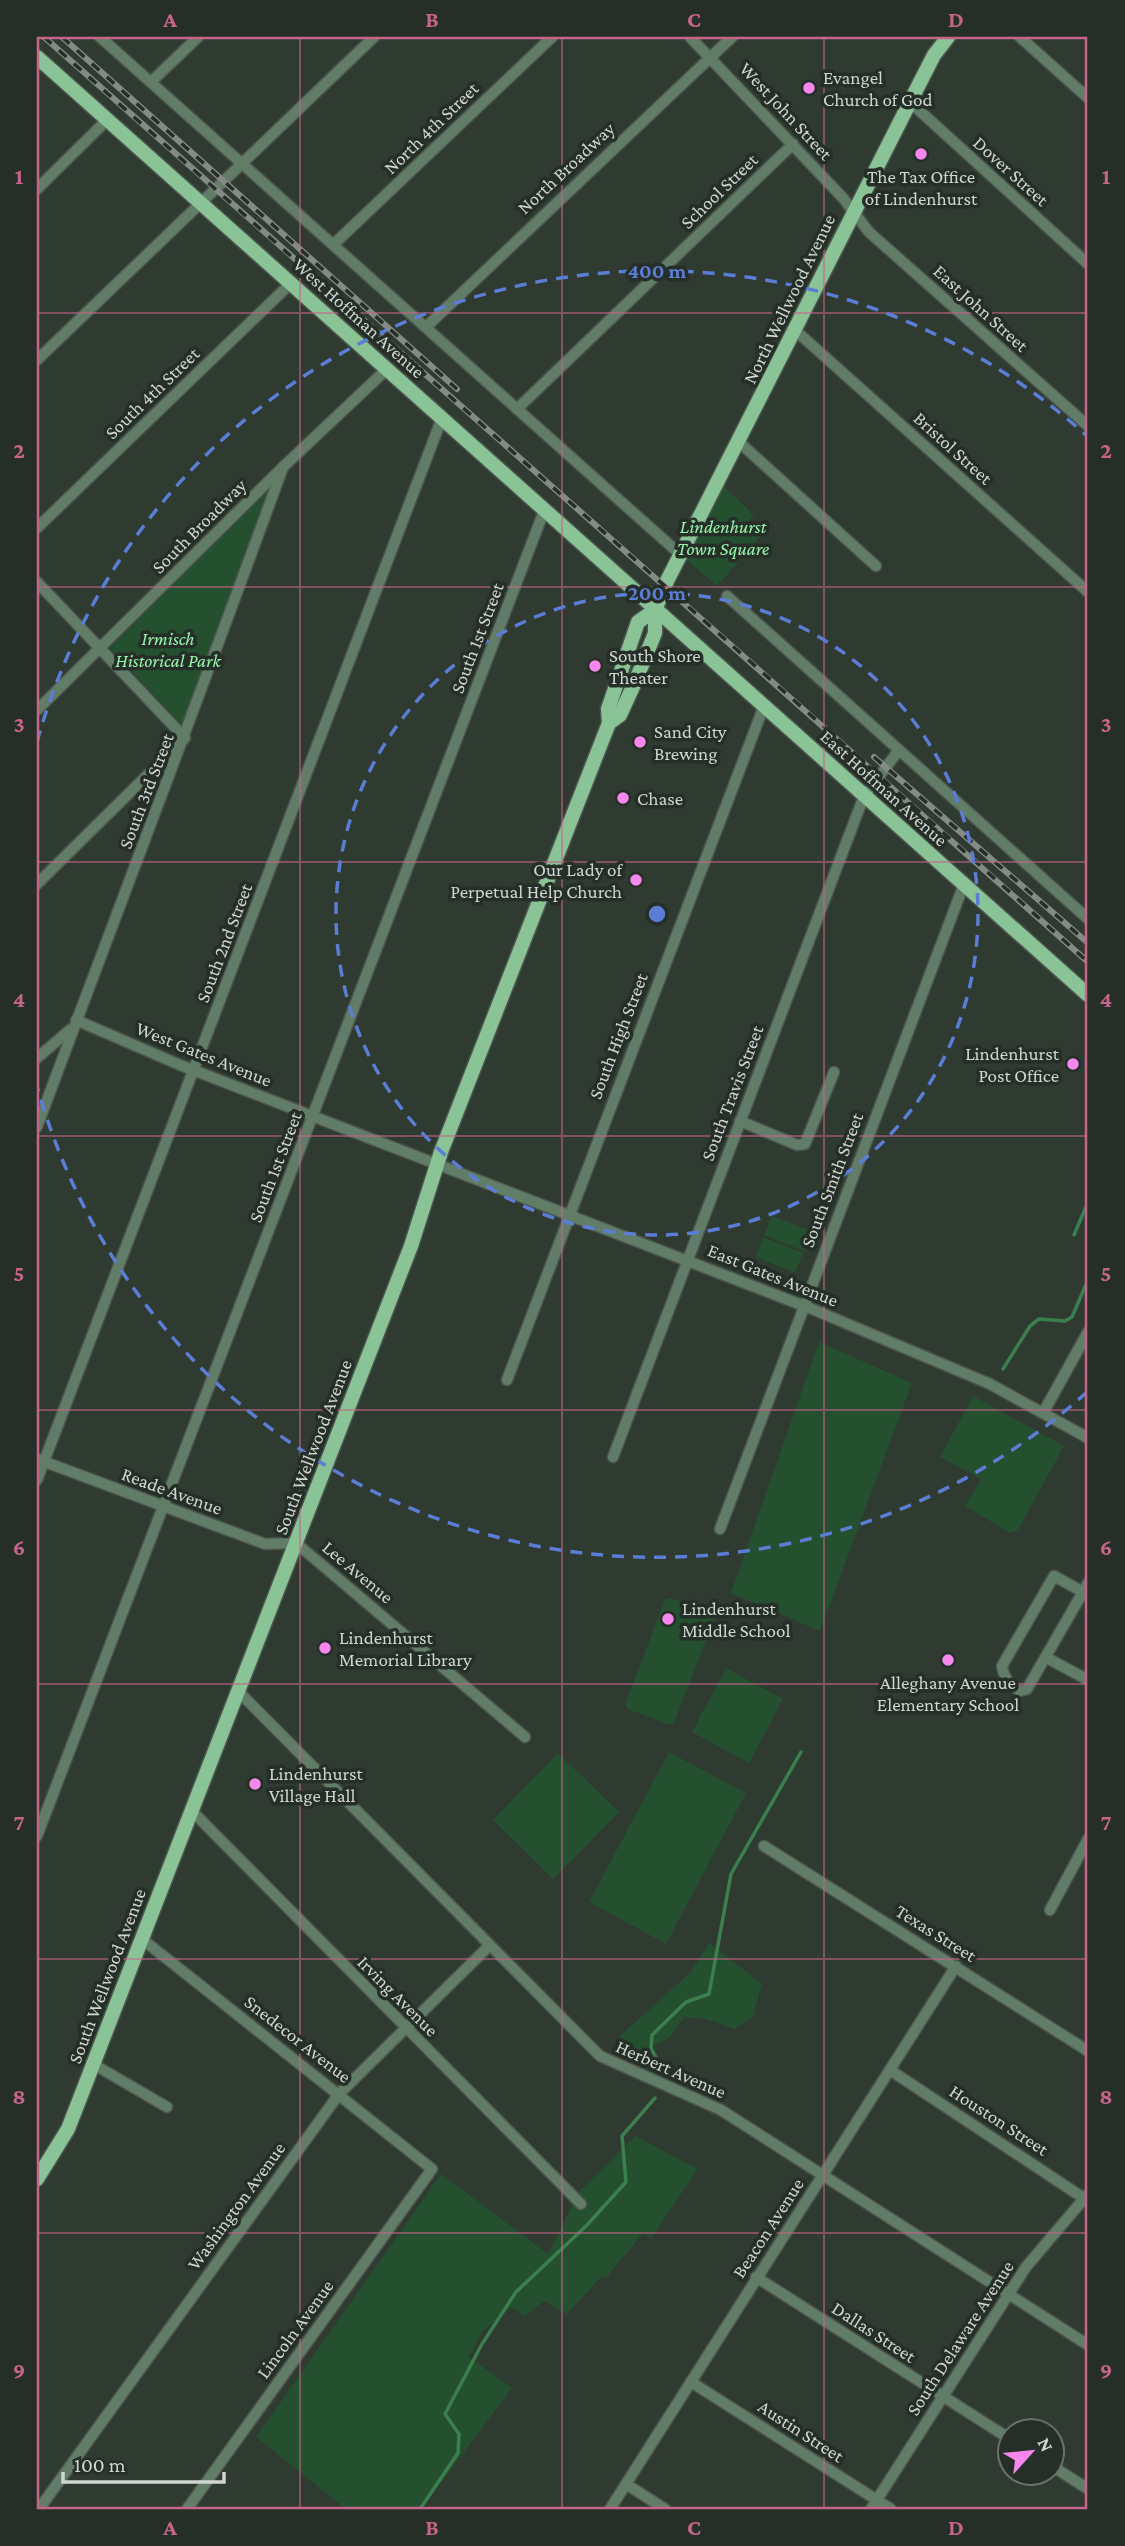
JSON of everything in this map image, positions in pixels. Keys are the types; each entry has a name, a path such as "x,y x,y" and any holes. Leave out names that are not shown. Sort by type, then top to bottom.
{"main road":[{"name":"North Wellwood Avenue","path":"667,582 909,102 934,55 948,37"},
{"name":"West Hoffman Avenue","path":"37,57 654,610"},
{"name":"South Wellwood Avenue","path":"37,2179 42,2159 68,2129 411,1246 437,1162 609,723 620,715 655,633 654,610 667,582"},
{"name":"East Hoffman Avenue","path":"654,610 1088,995"}],"street":[{"name":"West Hoffman Avenue","path":"100,37 682,556"},
{"path":"151,82 198,37"},
{"path":"37,360 374,37"},
{"name":"North 4th Street","path":"334,244 552,37"},
{"name":"West John Street","path":"690,37 793,144 853,212"},
{"name":"North Broadway","path":"426,327 732,37"},
{"path":"1020,37 1088,98"},
{"name":"Dover Street","path":"909,102 1088,264"},
{"path":"37,189 107,120"},
{"name":"School Street","path":"517,409 793,144"},
{"name":"East John Street","path":"853,212 869,232 1088,426"},
{"name":"South 4th Street","path":"37,528 291,283"},
{"name":"Bristol Street","path":"795,330 1088,592"},
{"name":"South Broadway","path":"37,710 283,467 387,369"},
{"name":"South 2nd Street","path":"37,1480 40,1460 195,1071 442,418"},
{"path":"739,442 876,566"},
{"name":"South 3rd Street","path":"37,1127 185,738 283,467"},
{"name":"South 1st Street","path":"37,1836 544,511"},
{"path":"37,582 185,738 37,884"},
{"name":"East Hoffman Avenue","path":"727,596 1088,919"},
{"name":"South High Street","path":"506,1380 764,706"},
{"name":"South Travis Street","path":"613,1457 864,796 900,750"},
{"name":"South Smith Street","path":"720,1529 802,1305 964,884"},
{"path":"37,1058 74,1025"},
{"name":"West Gates Avenue","path":"74,1025 437,1162"},
{"path":"740,1121 797,1146 805,1143 834,1072"},
{"name":"East Gates Avenue","path":"437,1162 802,1305 990,1384 1088,1438"},
{"path":"1043,1413 1088,1332"},
{"name":"Reade Avenue","path":"40,1460 265,1544 296,1543"},
{"name":"Lee Avenue","path":"296,1543 525,1737"},
{"path":"1054,1576 1086,1588 1047,1658 1024,1691 1014,1687 1004,1675 1002,1666 1054,1576"},
{"path":"1047,1658 1088,1680"},
{"name":"Herbert Avenue","path":"239,1692 600,2056 721,2110 1088,2345"},
{"name":"Irving Avenue","path":"192,1811 581,2204"},
{"path":"1050,1910 1088,1839"},
{"name":"Texas Street","path":"764,1846 1088,2051"},
{"name":"Snedecor Avenue","path":"142,1939 432,2169"},
{"name":"Washington Avenue","path":"39,2509 339,2094 489,1946"},
{"name":"Beacon Avenue","path":"610,2509 956,1966"},
{"path":"93,2064 167,2107"},
{"name":"Houston Street","path":"890,2070 1087,2198"},
{"name":"Lincoln Avenue","path":"187,2509 432,2169"},
{"name":"South Delaware Avenue","path":"874,2505 1026,2267 1087,2198"},
{"name":"Dallas Street","path":"756,2277 996,2430"},
{"name":"Austin Street","path":"691,2382 874,2505 891,2509"},
{"path":"1066,2475 1088,2489"},
{"path":"626,2484 665,2509"}],"green space":[{"name":"Irmisch Historical Park","path":"273,483 182,725 110,648"},
{"name":"Lindenhurst Town Square","path":"720,483 754,515 747,523 761,536 717,586 683,556"},
{"path":"772,1216 811,1231 804,1251 764,1235"},
{"path":"763,1237 803,1253 795,1273 756,1257"},
{"path":"819,1342 912,1383 820,1631 731,1593"},
{"path":"973,1396 1064,1446 1018,1530 1010,1533 965,1506 981,1479 940,1457"},
{"path":"670,1598 712,1614 714,1619 674,1723 669,1725 628,1709 625,1704 665,1600"},
{"path":"726,1668 783,1699 749,1763 692,1732"},
{"path":"669,1752 746,1793 666,1944 589,1902"},
{"path":"558,1753 619,1812 553,1879 493,1820"},
{"path":"709,1943 762,1984 753,2016 735,2029 706,2019 684,2017 670,2037 633,2058 618,2038 691,1972"},
{"path":"635,2136 698,2169 651,2238 643,2233 606,2278 602,2276 567,2314 544,2301 525,2316 511,2307 482,2332 469,2357 512,2388 421,2509 346,2509 256,2437 441,2174 548,2254 579,2192"}],"waterway":[{"path":"1074,1235 1088,1202"},
{"path":"1003,1369 1030,1326 1039,1319 1065,1321 1072,1317 1087,1282"},
{"path":"662,2069 651,2048 652,2035 686,2002 709,1994 731,1874 801,1752"},
{"path":"420,2509 458,2453 459,2434 445,2414 482,2344 516,2292 586,2226 626,2182 622,2136 655,2098"}],"railway":[{"path":"44,37 1088,962"},
{"path":"62,37 457,389"},
{"path":"874,757 1088,943"}],"place":[{"name":"Evangel Church of God","path":"809,88"},
{"name":"The Tax Office of Lindenhurst","path":"921,154"},
{"name":"South Shore Theater","path":"595,666"},
{"name":"Sand City Brewing","path":"640,742"},
{"name":"Chase","path":"623,798"},
{"name":"Our Lady of Perpetual Help Church","path":"636,880"},
{"name":"Lindenhurst Post Office","path":"1073,1064"},
{"name":"Lindenhurst Middle School","path":"668,1619"},
{"name":"Lindenhurst Memorial Library","path":"325,1648"},
{"name":"Alleghany Avenue Elementary School","path":"948,1660"},
{"name":"Lindenhurst Village Hall","path":"255,1784"}]}
